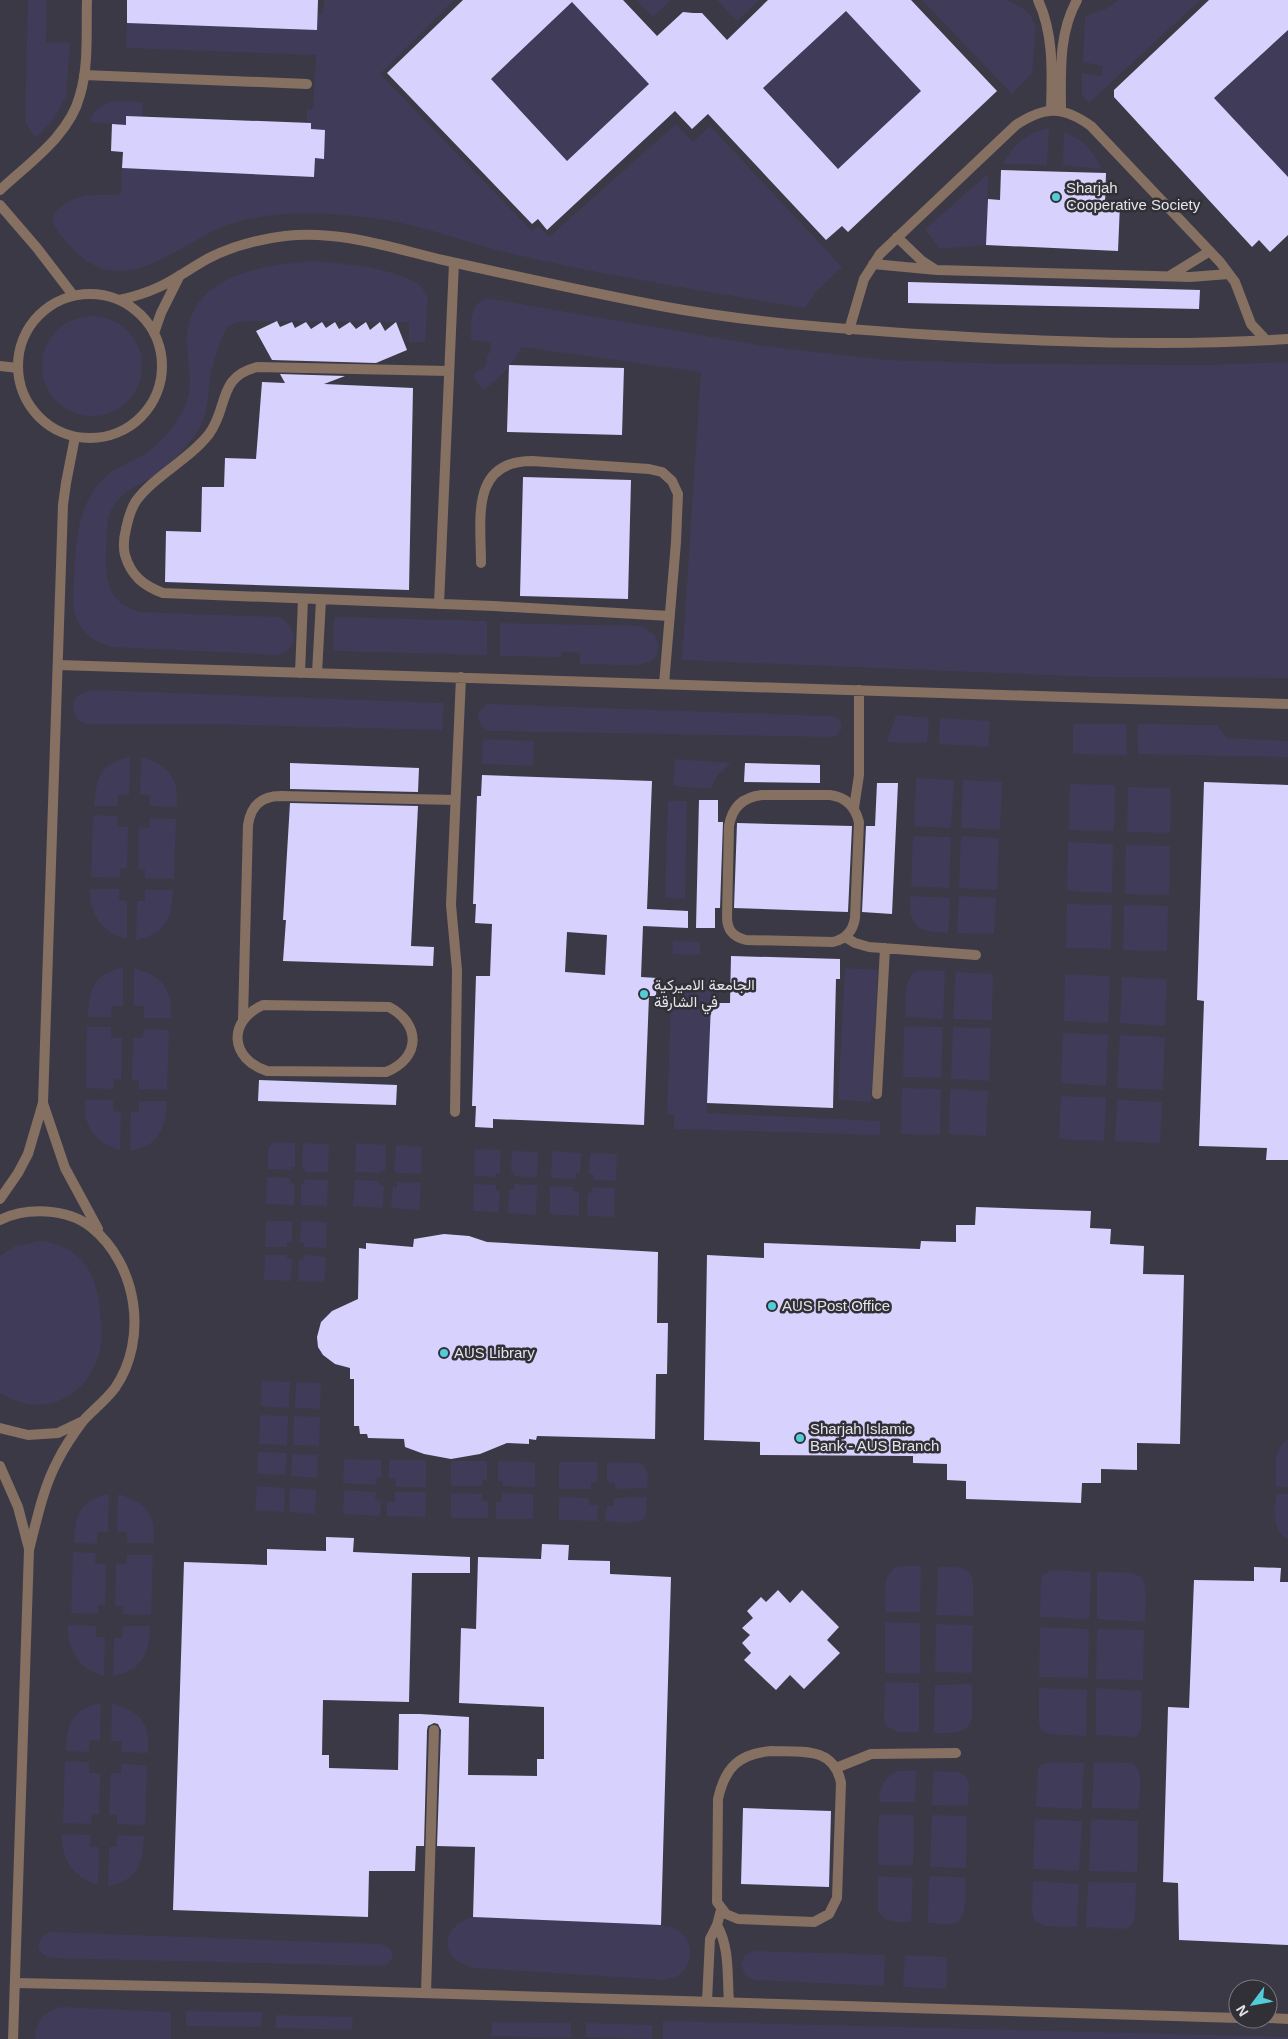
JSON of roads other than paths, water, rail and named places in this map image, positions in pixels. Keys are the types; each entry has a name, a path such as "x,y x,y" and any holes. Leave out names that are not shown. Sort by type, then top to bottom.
{"street":[{"path":"0,190 64,128 74,112 80,96 84,75 87,0"},
{"path":"1038,0 1048,27 1056,110"},
{"path":"1056,110 1063,40 1068,18 1077,0"},
{"path":"84,75 307,84"},
{"path":"849,330 864,279 873,264 897,237 1016,125 1027,118 1056,110 1078,117 1104,138 1210,251 1229,274 1240,292 1251,324 1266,340"},
{"path":"0,205 37,248 73,296"},
{"path":"119,300 154,289 213,256 240,246 286,236 324,235 362,240 454,263 659,306 721,316 849,330 1046,341 1225,342 1288,339"},
{"path":"897,237 922,261 937,270"},
{"path":"1171,276 1210,251"},
{"path":"439,604 454,263"},
{"path":"873,264 937,270 1210,277 1229,274"},
{"path":"154,333 164,306 180,274"},
{"path":"96,294 119,300 133,308 154,333 161,355 161,378 153,400 139,419 120,432 98,438 75,437 60,432 46,423 35,412 26,399 20,384 18,368 20,348 27,330 39,314 55,303 73,296 96,294"},
{"path":"0,366 18,368"},
{"path":"449,371 257,367 237,375 230,383 215,424 209,434 136,500 129,516 125,535 124,550 128,566 137,578 149,588 163,593 439,604 670,616"},
{"path":"0,1199 18,1173 28,1154 43,1103 63,505 75,437"},
{"path":"481,563 481,503 483,491 489,480 498,470 508,464 532,461 649,469 662,472 672,481 678,494 664,684"},
{"path":"300,673 304,599"},
{"path":"318,673 320,600"},
{"path":"58,665 1288,704"},
{"path":"455,1112 457,970 451,905 461,677"},
{"path":"854,808 859,775 859,690"},
{"path":"830,795 847,800 854,808 859,822 855,918 850,932 845,937 833,942 754,940 738,938 731,932 727,926 728,826 735,807 743,800 752,796 830,795"},
{"path":"243,1019 252,1010 263,1005 388,1007 400,1013 408,1022 413,1034 412,1047 407,1059 398,1067 386,1072 267,1071 254,1067 244,1058 238,1045 238,1032 243,1019 250,815 254,806 262,799 271,796 456,800"},
{"path":"845,937 855,943 885,948 976,955"},
{"path":"877,1094 885,948"},
{"path":"13,2039 29,1550 40,1504 48,1481 70,1439 84,1420 101,1405 116,1387 128,1359 135,1321 133,1297 126,1275 115,1253 100,1234 64,1168 43,1103"},
{"path":"0,1220 24,1212 45,1211 84,1221 100,1234"},
{"path":"0,1428 28,1435 58,1432 84,1420"},
{"path":"0,1466 18,1507 29,1550"},
{"path":"426,1993 434,1730"},
{"path":"707,2001 710,1939 717,1925 721,1910 716,1893 718,1799 722,1783 729,1769 741,1759 756,1752 818,1753 825,1756 836,1768 842,1783 839,1889 830,1914 814,1922 806,1923 738,1919 721,1910"},
{"path":"836,1768 871,1754 956,1753"},
{"path":"717,1925 726,1950 729,2002"},
{"path":"15,1983 707,2001 1228,2018"}],"place":[{"name":"Sharjah Cooperative Society","path":"1056,197"},
{"name":"الجامعة الاميركية في الشارقة","path":"644,994"},
{"name":"AUS Post Office","path":"772,1306"},
{"name":"AUS Library","path":"444,1353"},
{"name":"Sharjah Islamic Bank - AUS Branch","path":"800,1438"}]}
